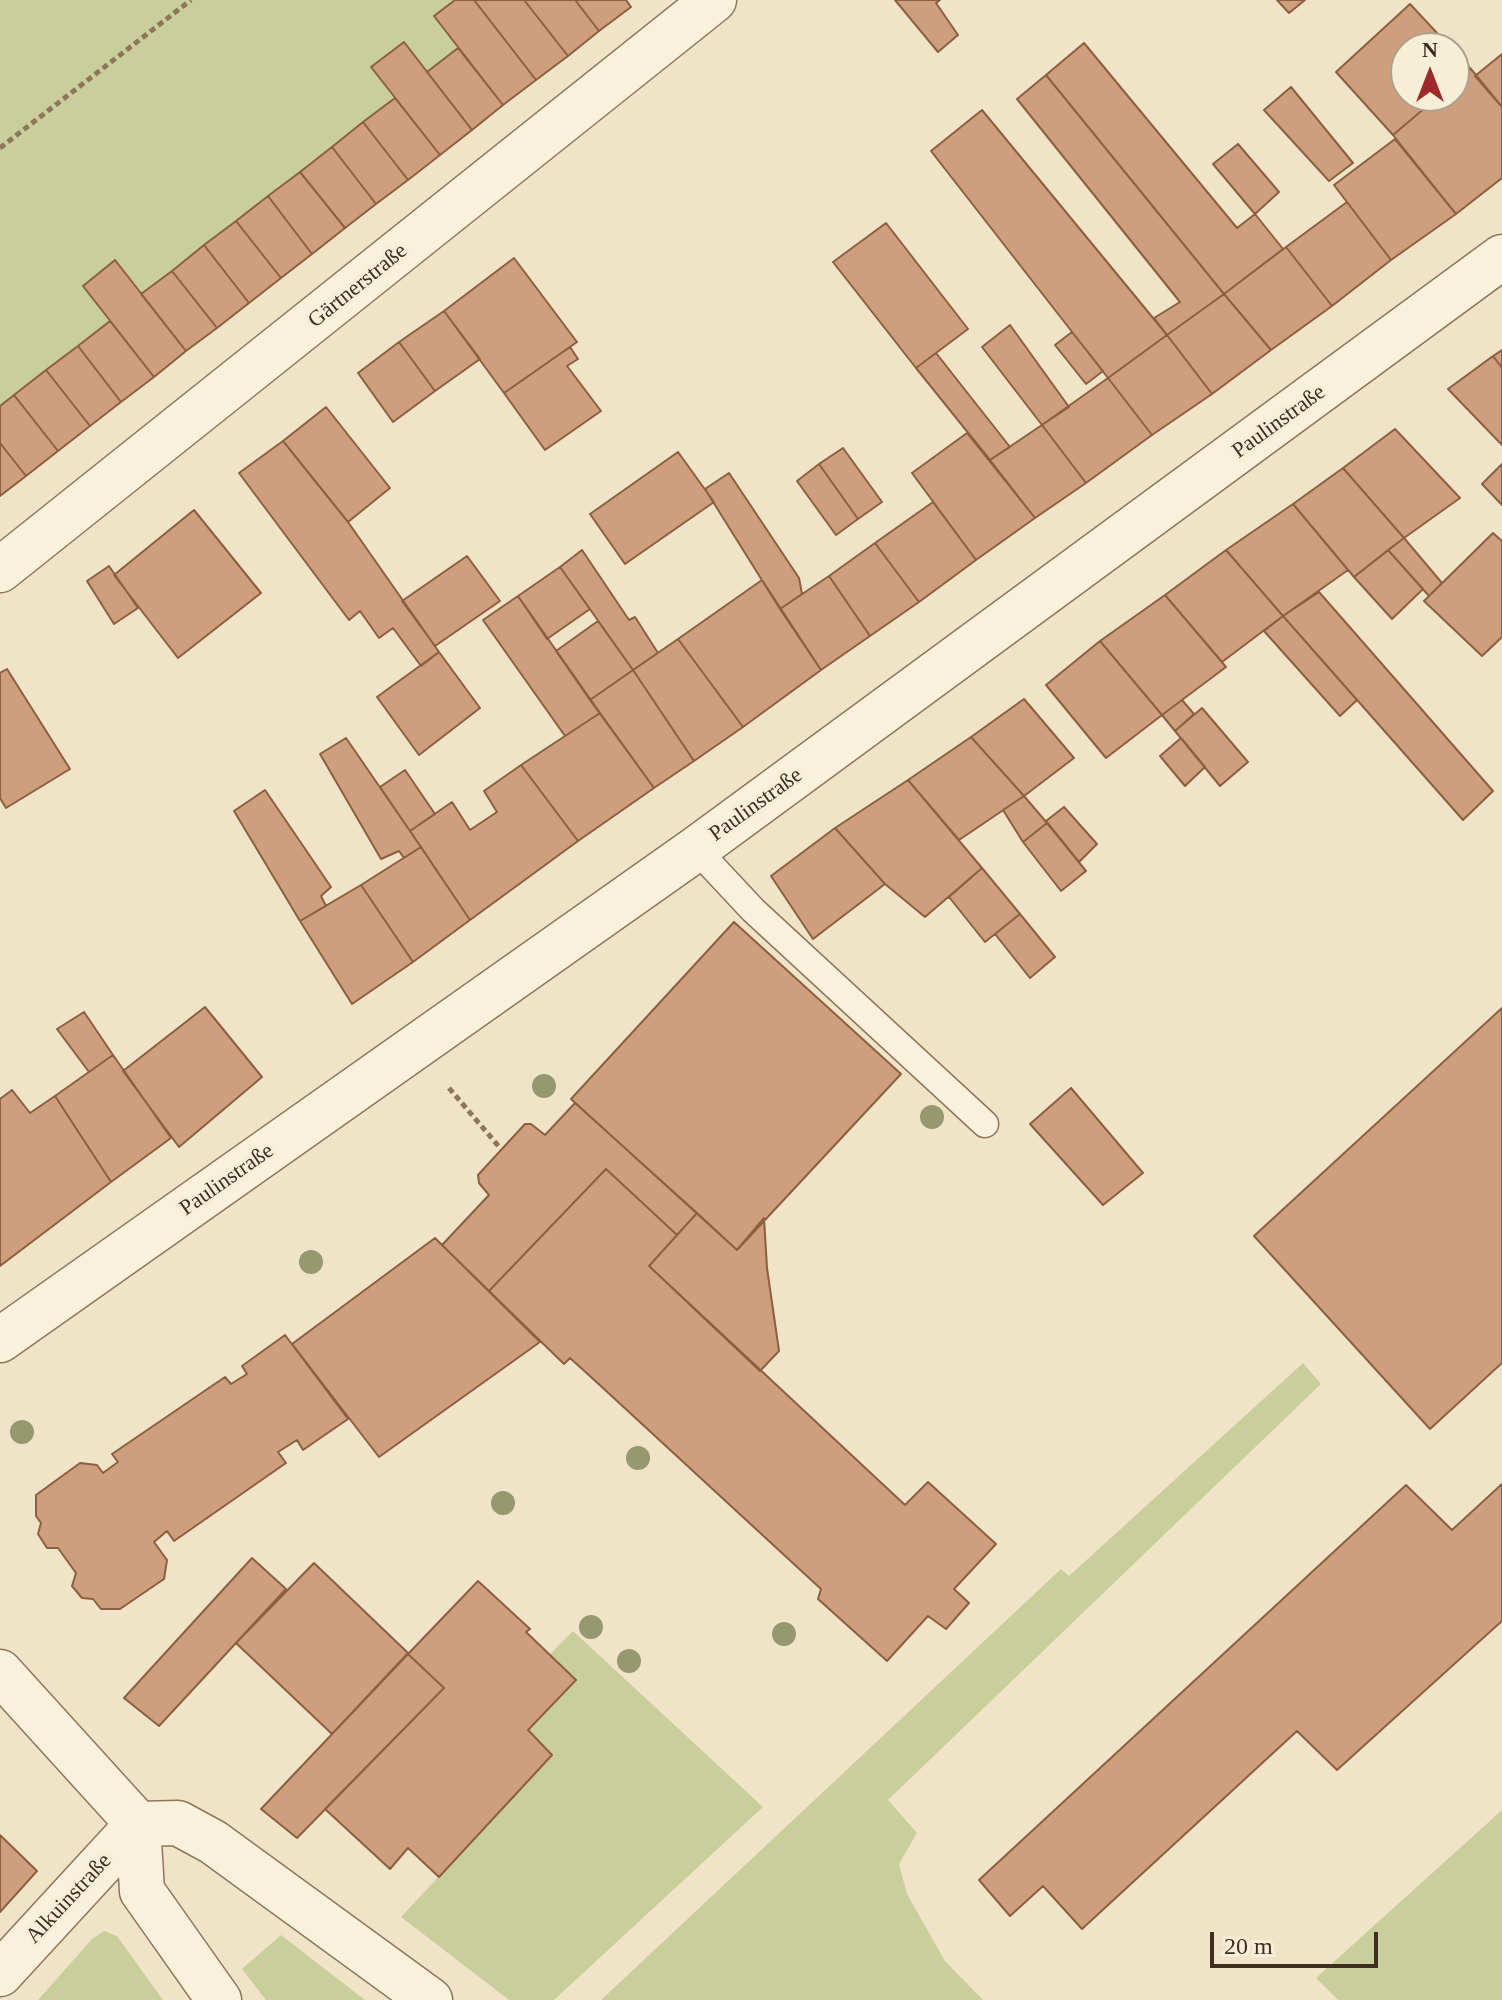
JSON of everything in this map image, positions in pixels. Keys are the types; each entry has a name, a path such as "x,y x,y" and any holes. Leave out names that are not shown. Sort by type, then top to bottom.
{"street":[{"name":"Gärtnerstraße","path":"1,566 714,0"},
{"name":"Paulinstraße","path":"0,1340 696,849 1502,257"},
{"path":"0,1672 138,1824 142,1891 219,2000"},
{"path":"138,1824 178,1823 213,1842 430,2000"},
{"name":"Alkuinstraße","path":"0,1974 138,1824"}],"lane":[{"path":"696,849 753,910 985,1124"}],"path":[{"path":"0,148 191,0"},
{"path":"449,1088 501,1149"}],"green space":[{"path":"0,0 455,0 434,16 458,48 427,72 403,42 372,67 395,98 141,294 114,261 83,286 110,321 0,406"},
{"path":"1303,1363 1321,1384 888,1800 917,1833 899,1864 907,1894 945,1961 983,2000 601,2000 1061,1569 1069,1576"},
{"path":"573,1631 763,1807 554,2000 509,2000 401,1917 552,1755 528,1730 576,1680 550,1654"},
{"path":"1502,1810 1502,2000 1338,2000 1316,1978"},
{"path":"104,1931 117,1936 163,2000 38,2000 92,1939"},
{"path":"281,1935 365,2000 266,2000 242,1969"}],"building":[{"path":"455,0 474,0 536,80 503,105 434,16"},
{"path":"474,0 524,0 568,56 536,80"},
{"path":"524,0 575,0 599,31 568,56"},
{"path":"575,0 626,0 631,7 599,31"},
{"path":"895,0 940,0 936,3 958,35 938,52"},
{"path":"1277,0 1305,0 1289,13"},
{"path":"1410,4 1436,32 1390,32 1390,112 1420,112 1393,135 1336,72"},
{"path":"404,42 472,130 440,155 371,67"},
{"path":"1084,43 1237,228 1255,214 1283,249 1224,294 1046,75"},
{"path":"458,48 503,105 472,130 427,72"},
{"path":"1502,54 1502,107 1475,76"},
{"path":"1470,70 1502,107 1502,178 1456,214 1393,135 1420,112 1470,112"},
{"path":"1046,75 1224,294 1167,335 1154,318 1180,302 1017,99"},
{"path":"1291,87 1353,163 1329,181 1264,110"},
{"path":"395,98 440,155 408,180 363,122"},
{"path":"982,110 1167,335 1108,378 931,151"},
{"path":"363,122 408,180 376,204 332,147"},
{"path":"1395,139 1456,214 1391,260 1334,185"},
{"path":"1238,144 1279,192 1255,214 1213,164"},
{"path":"332,147 376,204 345,228 300,172"},
{"path":"300,172 345,228 312,254 268,196"},
{"path":"268,196 312,254 281,278 236,221"},
{"path":"1347,202 1391,260 1332,306 1286,247"},
{"path":"236,221 281,278 249,303 204,245"},
{"path":"886,223 968,329 916,368 833,262"},
{"path":"204,245 249,303 217,328 172,271"},
{"path":"1286,247 1332,306 1271,350 1224,294"},
{"path":"514,258 577,342 504,393 444,311"},
{"path":"115,260 186,351 154,377 83,286"},
{"path":"172,271 217,328 186,351 141,294"},
{"path":"1224,294 1271,350 1212,394 1167,335"},
{"path":"444,311 480,359 435,391 399,342"},
{"path":"110,321 154,377 121,402 78,346"},
{"path":"1010,325 1069,407 1042,425 982,347"},
{"path":"1072,332 1103,371 1086,384 1055,345"},
{"path":"1167,335 1212,394 1152,435 1108,378"},
{"path":"399,342 435,391 393,422 358,373"},
{"path":"78,346 121,402 90,426 46,370"},
{"path":"570,347 578,359 567,366 601,411 545,450 504,393"},
{"path":"1502,350 1502,368 1493,356"},
{"path":"936,353 1010,447 990,460 916,368"},
{"path":"1493,356 1502,368 1502,445 1448,389"},
{"path":"46,370 90,426 58,451 14,395"},
{"path":"1108,378 1152,435 1086,483 1042,425"},
{"path":"14,395 58,451 26,476 0,443 0,406"},
{"path":"326,407 390,488 348,522 283,441"},
{"path":"1042,425 1086,483 1035,518 990,460"},
{"path":"1395,429 1460,498 1404,538 1343,468"},
{"path":"967,433 1035,518 976,560 912,473"},
{"path":"283,441 348,522 439,652 421,666 393,628 379,638 360,611 349,620 239,473"},
{"path":"0,443 26,476 0,496"},
{"path":"843,448 882,502 858,519 819,464"},
{"path":"678,452 714,502 625,564 590,514"},
{"path":"819,464 858,519 836,535 797,481"},
{"path":"1502,464 1502,505 1482,484"},
{"path":"1343,468 1404,538 1354,577 1293,504"},
{"path":"729,473 799,578 802,594 780,609 705,489"},
{"path":"933,502 976,560 919,602 875,543"},
{"path":"1293,504 1348,570 1283,616 1226,550"},
{"path":"194,510 261,593 178,658 114,575"},
{"path":"1493,533 1502,541 1502,637 1482,656 1424,601"},
{"path":"1404,538 1442,583 1429,596 1388,550"},
{"path":"875,543 919,602 870,636 829,576"},
{"path":"582,550 629,620 635,617 658,653 633,670 560,567"},
{"path":"1226,550 1283,616 1222,662 1165,595"},
{"path":"1388,550 1423,589 1392,619 1354,577"},
{"path":"467,556 500,601 435,646 402,601"},
{"path":"109,566 138,608 114,624 87,581"},
{"path":"560,567 590,609 547,639 518,596"},
{"path":"829,576 870,636 821,670 780,609"},
{"path":"762,580 821,670 743,727 678,639"},
{"path":"1319,592 1493,791 1463,820 1283,616"},
{"path":"1165,595 1226,667 1162,715 1100,641"},
{"path":"518,596 600,713 565,736 483,620"},
{"path":"1283,616 1357,700 1340,716 1264,631"},
{"path":"598,621 633,670 590,700 556,651"},
{"path":"678,639 743,727 694,761 633,670"},
{"path":"1100,641 1162,715 1106,758 1046,685"},
{"path":"439,652 480,708 419,755 377,697"},
{"path":"7,669 70,769 6,808 0,798 0,673"},
{"path":"633,670 694,761 654,788 590,700"},
{"path":"1024,699 1074,758 1024,796 971,737"},
{"path":"1182,700 1194,714 1175,731 1162,715"},
{"path":"1202,708 1248,762 1220,786 1175,731"},
{"path":"600,713 654,788 578,841 521,765"},
{"path":"971,737 1024,796 959,840 908,780"},
{"path":"346,738 421,847 404,858 399,851 381,859 320,754"},
{"path":"1181,738 1205,767 1185,786 1160,756"},
{"path":"521,765 578,841 470,920 410,831 452,802 470,830 497,812 484,791"},
{"path":"405,770 435,814 410,831 380,787"},
{"path":"908,780 982,868 925,917 885,884 835,828"},
{"path":"265,790 331,887 321,896 326,906 300,921 234,811"},
{"path":"1024,796 1047,823 1023,842 1003,810"},
{"path":"1064,807 1097,844 1079,862 1046,821"},
{"path":"1047,823 1086,871 1061,891 1023,842"},
{"path":"835,828 885,884 813,939 771,876"},
{"path":"421,847 470,920 413,962 361,885"},
{"path":"982,868 1020,914 985,942 949,897"},
{"path":"361,885 413,962 352,1004 300,921"},
{"path":"1020,914 1055,957 1030,978 995,934"},
{"path":"734,922 901,1074 737,1250 571,1099"},
{"path":"205,1007 262,1077 179,1147 123,1071"},
{"path":"1502,1008 1502,1363 1430,1429 1254,1236"},
{"path":"84,1012 113,1055 89,1072 57,1029"},
{"path":"113,1055 171,1138 111,1182 55,1096"},
{"path":"1071,1088 1143,1173 1103,1205 1030,1124"},
{"path":"12,1090 30,1113 55,1096 111,1182 0,1266 0,1099"},
{"path":"575,1103 697,1213 677,1235 606,1169 489,1291 442,1245 489,1195 479,1183 478,1175 525,1124 531,1124 545,1135"},
{"path":"606,1169 677,1235 649,1266 905,1505 928,1482 996,1544 954,1589 969,1603 946,1629 928,1616 887,1661 818,1599 821,1589 570,1358 564,1364 489,1291"},
{"path":"697,1213 737,1250 764,1218 767,1268 779,1351 760,1371 649,1266"},
{"path":"435,1238 540,1342 379,1457 292,1344"},
{"path":"285,1335 348,1419 303,1450 297,1440 278,1452 286,1463 174,1541 167,1531 154,1542 167,1560 164,1579 120,1609 101,1609 93,1599 82,1598 72,1586 76,1573 58,1548 47,1548 38,1534 41,1523 36,1516 36,1495 80,1463 97,1465 103,1473 118,1462 112,1454 225,1377 231,1384 247,1374 242,1366"},
{"path":"1502,1484 1502,1621 1337,1770 1297,1731 1082,1929 1043,1886 1010,1916 979,1880 1406,1485 1452,1530"},
{"path":"252,1558 286,1589 159,1726 124,1698"},
{"path":"314,1563 408,1653 332,1734 236,1643"},
{"path":"478,1581 530,1629 526,1632 576,1680 528,1730 552,1755 439,1877 408,1848 390,1869 325,1809 444,1688 408,1654"},
{"path":"408,1654 444,1688 297,1838 261,1809"},
{"path":"0,1835 37,1871 0,1912"}]}
